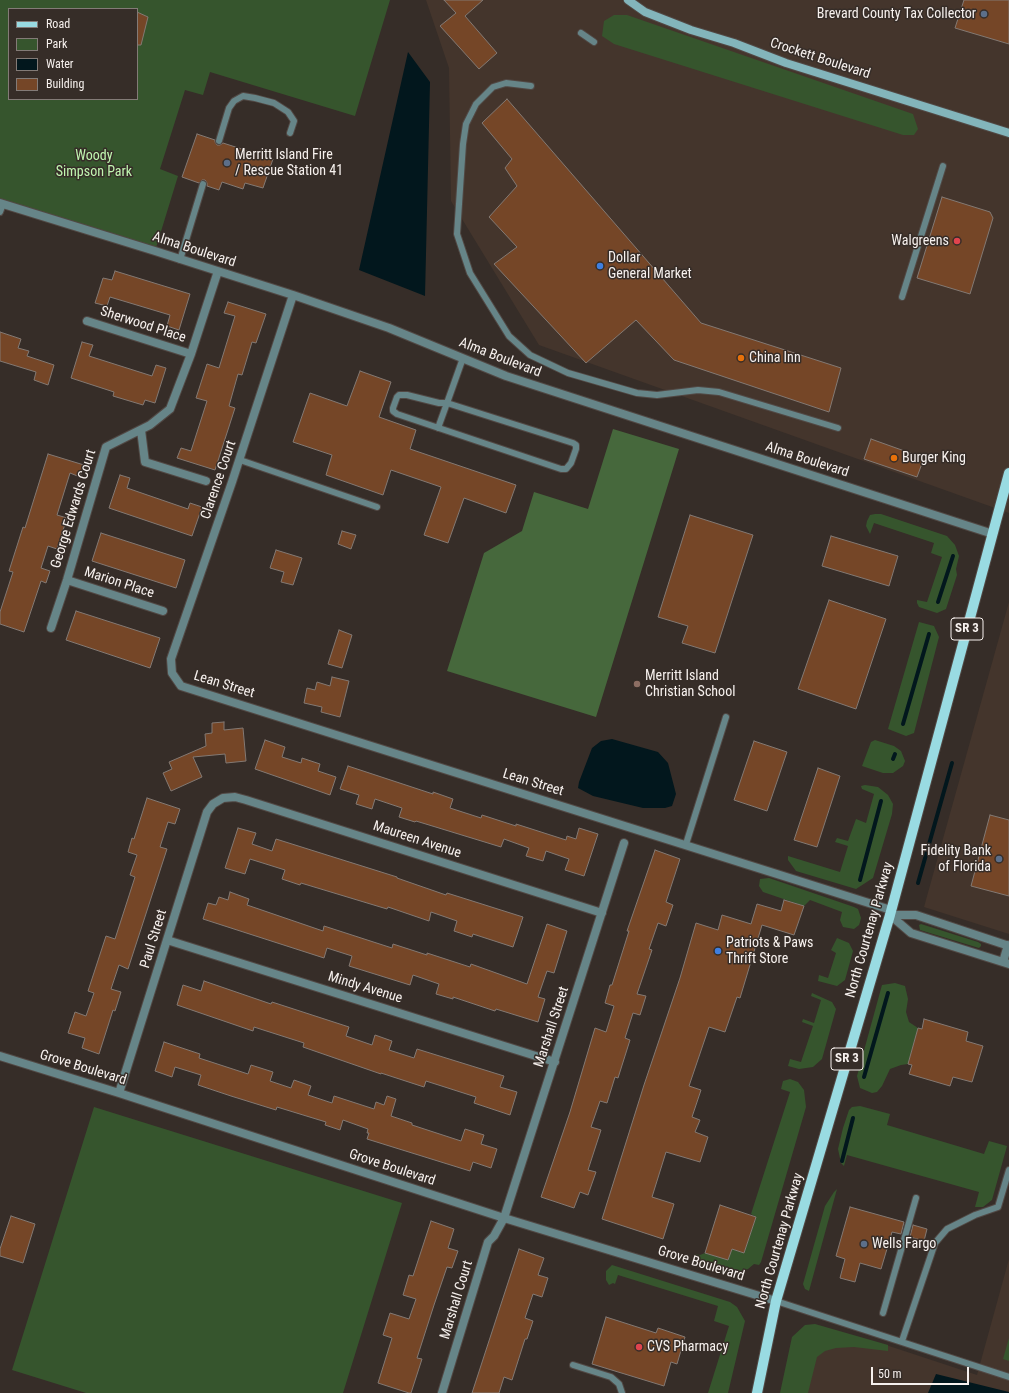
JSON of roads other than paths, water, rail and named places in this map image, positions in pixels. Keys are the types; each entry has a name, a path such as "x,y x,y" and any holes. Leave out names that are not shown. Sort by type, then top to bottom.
{"main road":[{"name":"North Courtenay Parkway","path":"757,1393 776,1301 890,912 1009,473"}],"street":[{"name":"Crockett Boulevard","path":"628,0 645,12 691,30 734,43 786,63 1009,133"},
{"name":"Alma Boulevard","path":"1,204 293,295 389,328 506,376 993,534"},
{"name":"George Edwards Court","path":"51,628 67,580 106,446 150,425 170,409 218,271"},
{"name":"Clarence Court","path":"172,673 171,659 240,460 293,295"},
{"name":"Sherwood Place","path":"87,320 190,354"},
{"path":"141,430 145,462 206,481"},
{"name":"Marion Place","path":"67,580 163,612"},
{"name":"Lean Street","path":"172,673 181,686 686,844 890,912"},
{"name":"Maureen Avenue","path":"223,798 235,797 246,800 602,913"},
{"name":"Paul Street","path":"119,1093 207,812 213,804 223,798"},
{"name":"Marshall Street","path":"504,1218 624,843"},
{"path":"890,912 916,916 1008,946 1006,963 911,933 890,912"},
{"name":"Mindy Avenue","path":"168,940 554,1062"},
{"name":"Grove Boulevard","path":"0,1056 504,1218 776,1301"},
{"name":"Marshall Court","path":"442,1393 488,1242 494,1236 504,1218"}],"lane":[{"path":"581,33 594,42"},
{"path":"532,86 506,83 493,87 476,104 466,124 463,144 457,234 470,273 509,336 530,355 568,373 637,393 658,395 698,390 719,392 838,428"},
{"path":"218,141 229,108 234,101 243,96 274,103 288,112 294,120 290,133"},
{"path":"902,297 943,166"},
{"path":"180,260 203,184"},
{"path":"0,212 1,204"},
{"path":"438,428 464,358"},
{"path":"399,395 406,395 439,403 447,403 573,443 576,445 576,450 571,463 566,469 561,469 438,428 395,413 393,408 397,397 399,395"},
{"path":"240,460 377,508"},
{"path":"686,844 726,717"},
{"path":"902,1341 935,1243 947,1229 975,1215 998,1207 1009,1170"},
{"path":"883,1313 916,1198"},
{"path":"776,1301 1009,1376"},
{"path":"573,1365 611,1377 619,1384 622,1393"}],"water":[{"path":"408,52 430,82 425,296 359,270"},
{"path":"612,739 658,752 668,763 676,794 672,806 665,808 643,808 593,796 578,788 592,748 601,741"},
{"path":"936,1374 1009,1392 1009,1393 928,1393"}],"waterway":[{"path":"938,602 953,556"},
{"path":"903,724 929,634"},
{"path":"893,759 895,754"},
{"path":"918,883 952,763"},
{"path":"860,880 881,801"},
{"path":"864,1077 888,993"},
{"path":"842,1161 853,1118"}],"place":[{"name":"Brevard County Tax Collector","path":"984,14"},
{"name":"Merritt Island Fire / Rescue Station 41","path":"227,163"},
{"name":"Walgreens","path":"957,241"},
{"name":"Dollar General Market","path":"600,266"},
{"name":"China Inn","path":"741,358"},
{"name":"Burger King","path":"894,458"},
{"name":"Merritt Island Christian School","path":"637,684"},
{"name":"Fidelity Bank of Florida","path":"999,859"},
{"name":"Patriots & Paws Thrift Store","path":"718,951"},
{"name":"Wells Fargo","path":"864,1244"},
{"name":"CVS Pharmacy","path":"639,1347"}],"park label":[{"name":"Woody Simpson Park","path":"94,164"}]}
